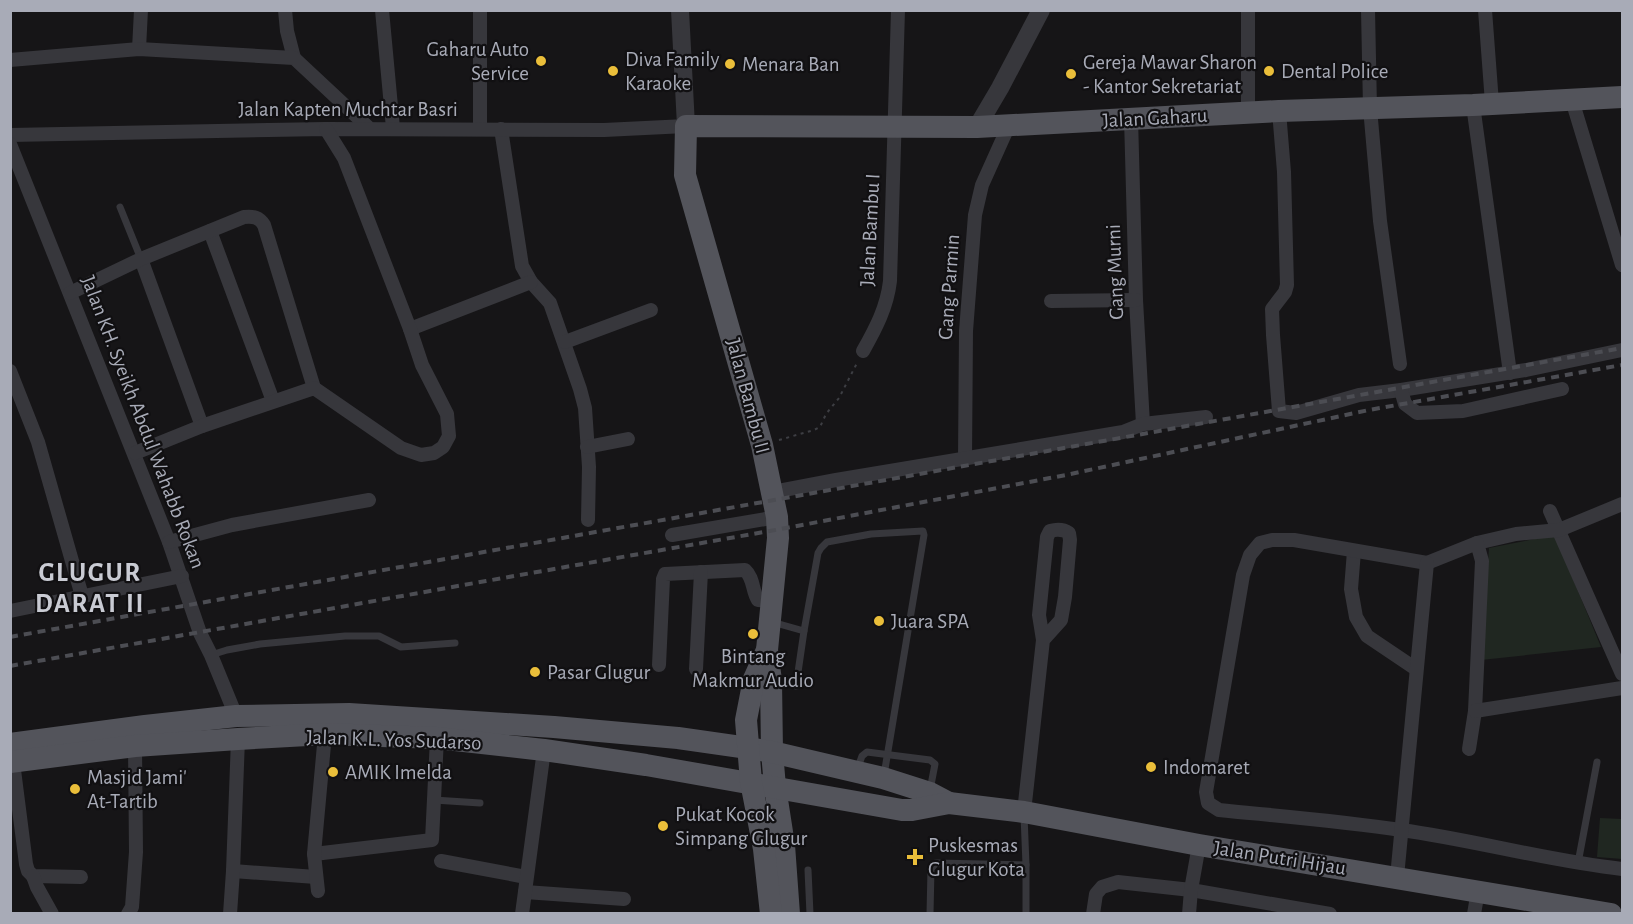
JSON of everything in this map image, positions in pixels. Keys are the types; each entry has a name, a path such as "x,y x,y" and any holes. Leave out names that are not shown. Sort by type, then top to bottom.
{"main road":[{"name":"Jalan Gaharu","path":"686,126 996,126 1280,111 1623,97"},
{"name":"Jalan Bambu II","path":"686,126 686,175 762,445 777,517 778,538 768,650 754,679 746,720 751,782 764,849 771,914"},
{"path":"768,650 772,752 784,845 789,914"},
{"name":"Jalan K.L. Yos Sudarso","path":"11,756 145,726 236,716 349,714 554,727 678,738 772,752"},
{"path":"678,738 736,728 746,720"},
{"name":"Jalan K.L. Yos Sudarso","path":"11,756 325,734 437,738 544,750 775,787"},
{"name":"Jalan Putri Hijau","path":"772,752 883,778 939,798 1199,845 1611,914"},
{"name":"Jalan Putri Hijau","path":"775,787 902,810 912,810 939,798"}],"street":[{"path":"139,49 141,10"},
{"path":"285,10 287,31 294,58 369,129"},
{"path":"381,10 393,128"},
{"path":"480,10 480,129"},
{"name":"Jalan Bambu II","path":"680,10 686,126"},
{"name":"Jalan Bambu I","path":"863,351 876,328 889,294 898,10"},
{"path":"996,126 1000,88 1041,10"},
{"path":"1248,10 1248,113"},
{"path":"1368,10 1370,108 1380,221 1400,364"},
{"path":"1485,10 1483,104 1510,373"},
{"path":"10,60 139,49 294,58"},
{"path":"1572,100 1623,265"},
{"path":"1280,111 1287,285 1285,292 1272,309 1279,411 1296,413 1359,395 1510,373 1623,350"},
{"name":"Gang Murni","path":"1131,118 1136,300 1143,424"},
{"name":"Jalan Kapten Muchtar Basri","path":"10,135 393,128 604,130 686,126"},
{"name":"Gang Parmin","path":"965,459 966,331 975,215 996,126"},
{"path":"70,293 141,259 210,231 251,216 258,218 264,225 314,388 401,448 421,455 434,453 443,447 450,436 447,414 423,365 344,158 326,129"},
{"path":"501,129 522,266 531,282 550,303 565,342 585,408 589,467 588,520"},
{"name":"Jalan KH. Syeikh Abdul Wahabb Rokan","path":"10,144 135,453 182,576 200,633 236,716"},
{"path":"10,183 24,178"},
{"path":"210,231 273,401"},
{"path":"141,259 202,426"},
{"path":"410,328 531,282"},
{"path":"1051,301 1136,300"},
{"path":"565,342 651,310"},
{"path":"10,371 38,442 62,521 81,596"},
{"path":"135,453 202,426 314,388"},
{"path":"1401,390 1405,404 1416,412 1463,411 1562,389"},
{"path":"773,492 1123,432 1143,424 1206,417"},
{"path":"587,447 628,439"},
{"path":"169,542 231,525 369,500"},
{"path":"1623,504 1559,530 1516,534 1468,545 1427,562 1294,540 1272,540 1260,543 1250,555 1243,576 1206,792 1208,804 1219,810 1401,830 1578,863 1623,869"},
{"path":"1550,511 1622,673"},
{"path":"672,535 777,517"},
{"path":"1024,812 1043,640 1039,615 1047,537 1050,531 1064,530 1069,533 1070,540 1061,620 1043,640"},
{"path":"1469,749 1475,711 1482,561 1477,543"},
{"path":"1354,551 1351,589 1356,617 1367,636 1416,669"},
{"path":"1397,877 1427,562"},
{"path":"659,665 665,574 745,570 749,574 755,596 771,611"},
{"path":"696,669 701,572"},
{"path":"10,611 182,576"},
{"path":"1475,711 1623,688"},
{"path":"318,891 314,854 325,734"},
{"path":"314,854 432,840 437,738"},
{"path":"230,914 237,739"},
{"path":"128,914 132,907 136,852 135,746"},
{"path":"522,914 544,750"},
{"path":"11,756 26,864 52,914"},
{"path":"1189,914 1199,845"},
{"path":"441,861 526,877"},
{"path":"233,871 316,877"},
{"path":"33,876 81,877"},
{"path":"1093,914 1095,894 1102,887 1118,882 1191,890 1330,914"},
{"path":"1473,914 1478,891"},
{"path":"525,892 624,899"}],"lane":[{"path":"120,207 141,259"},
{"path":"796,686 818,553 821,548 827,542 871,534 922,531 924,535 883,778"},
{"path":"771,611 804,631"},
{"path":"211,655 260,644 345,636 379,636 400,647 455,643"},
{"path":"856,771 862,756 867,752 930,759 935,764 939,798"},
{"path":"1578,863 1597,762"},
{"path":"434,800 480,803"},
{"path":"1024,812 1026,914"},
{"path":"930,914 931,869 936,863 1026,865"},
{"path":"808,870 810,914"}],"path":[{"path":"762,445 820,427 826,414 839,398 863,351"}],"shaded area":[{"path":"1555,535 1601,647 1481,660 1489,548"},
{"path":"1600,818 1622,819 1622,859 1597,857"}],"railway":[{"path":"10,637 1622,348"},
{"path":"10,666 781,529 1066,475 1369,410 1622,365"}],"place":[{"name":"Gaharu Auto Service","path":"541,61"},
{"name":"Menara Ban","path":"730,64"},
{"name":"Diva Family Karaoke","path":"613,71"},
{"name":"Dental Police","path":"1269,71"},
{"name":"Gereja Mawar Sharon - Kantor Sekretariat","path":"1071,74"},
{"name":"Juara SPA","path":"879,621"},
{"name":"Bintang Makmur Audio","path":"753,634"},
{"name":"Pasar Glugur","path":"535,672"},
{"name":"Indomaret","path":"1151,767"},
{"name":"AMIK Imelda","path":"333,772"},
{"name":"Masjid Jami' At-Tartib","path":"75,789"},
{"name":"Pukat Kocok Simpang Glugur","path":"663,826"},
{"name":"Puskesmas Glugur Kota","path":"915,857"}],"district":[{"name":"GLUGUR DARAT II","path":"90,588"}]}
